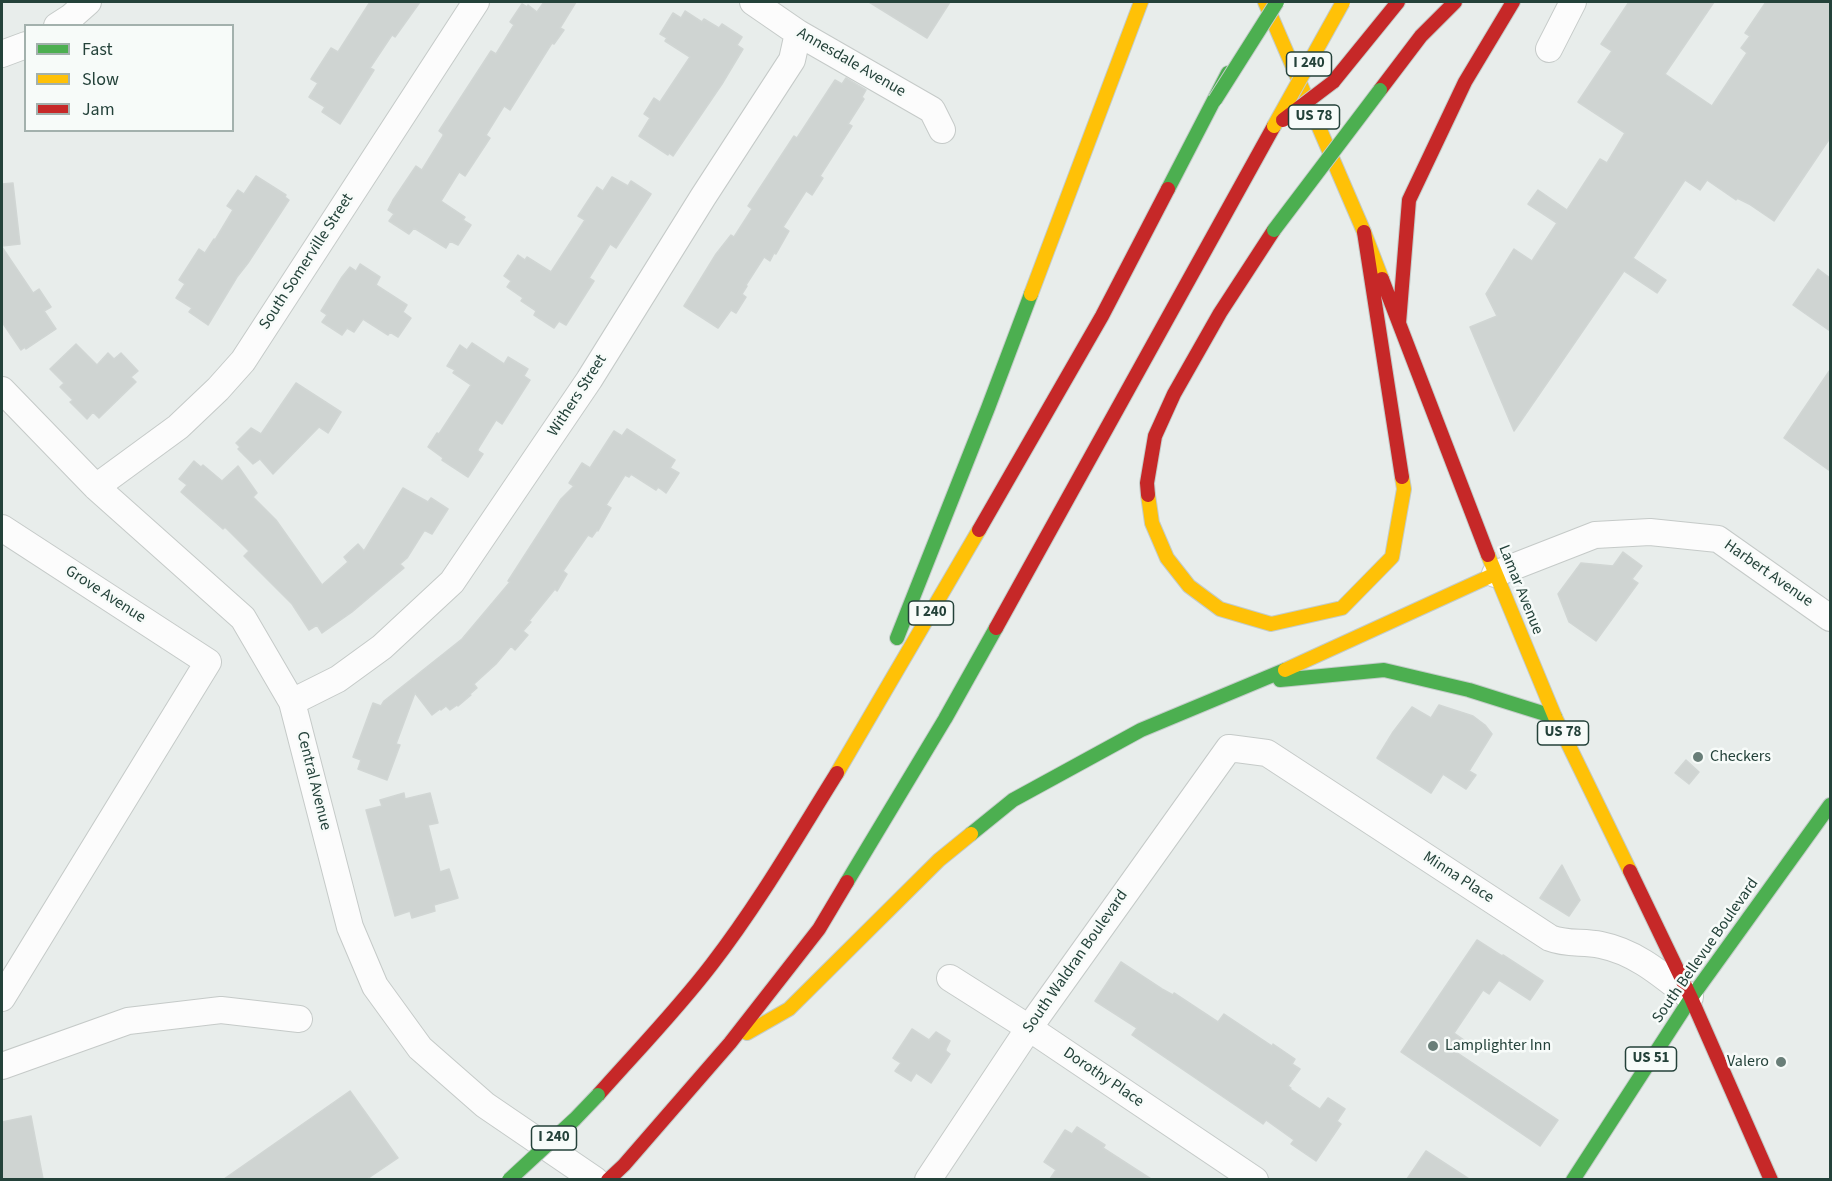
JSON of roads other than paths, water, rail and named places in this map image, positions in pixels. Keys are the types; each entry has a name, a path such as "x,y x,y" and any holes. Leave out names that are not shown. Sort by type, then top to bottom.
{"main road":[{"path":"854,746 988,408 1141,2"},
{"path":"1215,100 1263,2"},
{"name":"Lamar Avenue","path":"1263,2 1364,232 1495,574 1555,717 1691,998 1771,1179"},
{"name":"I 240","path":"509,1179 575,1119 673,1011 712,964 754,904 854,746 1102,316 1215,100 1277,2"},
{"name":"I 240","path":"608,1179 624,1165 730,1043 819,929 963,687 1343,2"},
{"path":"1274,126 1333,82 1398,2"},
{"path":"1364,232 1404,489 1392,557 1342,608 1272,624 1220,609 1190,586 1167,558 1152,523 1148,483 1155,436 1174,394 1220,313 1274,230 1421,36 1455,2"},
{"path":"1399,323 1409,200 1465,82 1513,2"},
{"path":"730,1043 789,1009 939,860 1013,800 1141,730 1257,682 1495,574"},
{"path":"1257,682 1384,670 1469,690 1555,717"},
{"name":"South Bellevue Boulevard","path":"1573,1179 1691,998 1830,805"}],"street":[{"path":"60,24 88,2"},
{"name":"South Somerville Street","path":"96,487 178,428 243,361 476,2"},
{"name":"Annesdale Avenue","path":"753,2 798,33 932,110 942,130"},
{"path":"1549,49 1574,2"},
{"name":"Withers Street","path":"292,702 338,679 382,647 452,582 589,380 792,60 798,33"},
{"path":"2,54 24,46"},
{"name":"Central Avenue","path":"2,390 96,487 243,618 292,702 350,927 375,986 420,1048 485,1105 595,1179"},
{"name":"Grove Avenue","path":"2,528 208,662 2,998"},
{"name":"Harbert Avenue","path":"1495,574 1595,535 1650,532 1718,539 1830,618"},
{"name":"Minna Place","path":"1229,748 1267,753 1550,938 1562,943 1599,944 1627,953 1655,970 1691,998"},
{"name":"South Waldran Boulevard","path":"928,1179 1029,1028 1229,748"},
{"name":"Dorothy Place","path":"950,978 1255,1179"},
{"path":"2,1066 128,1021 221,1010 299,1019"}],"place":[{"name":"Checkers","path":"1698,757"},
{"name":"Lamplighter Inn","path":"1433,1046"},
{"name":"Valero","path":"1781,1062"}]}
